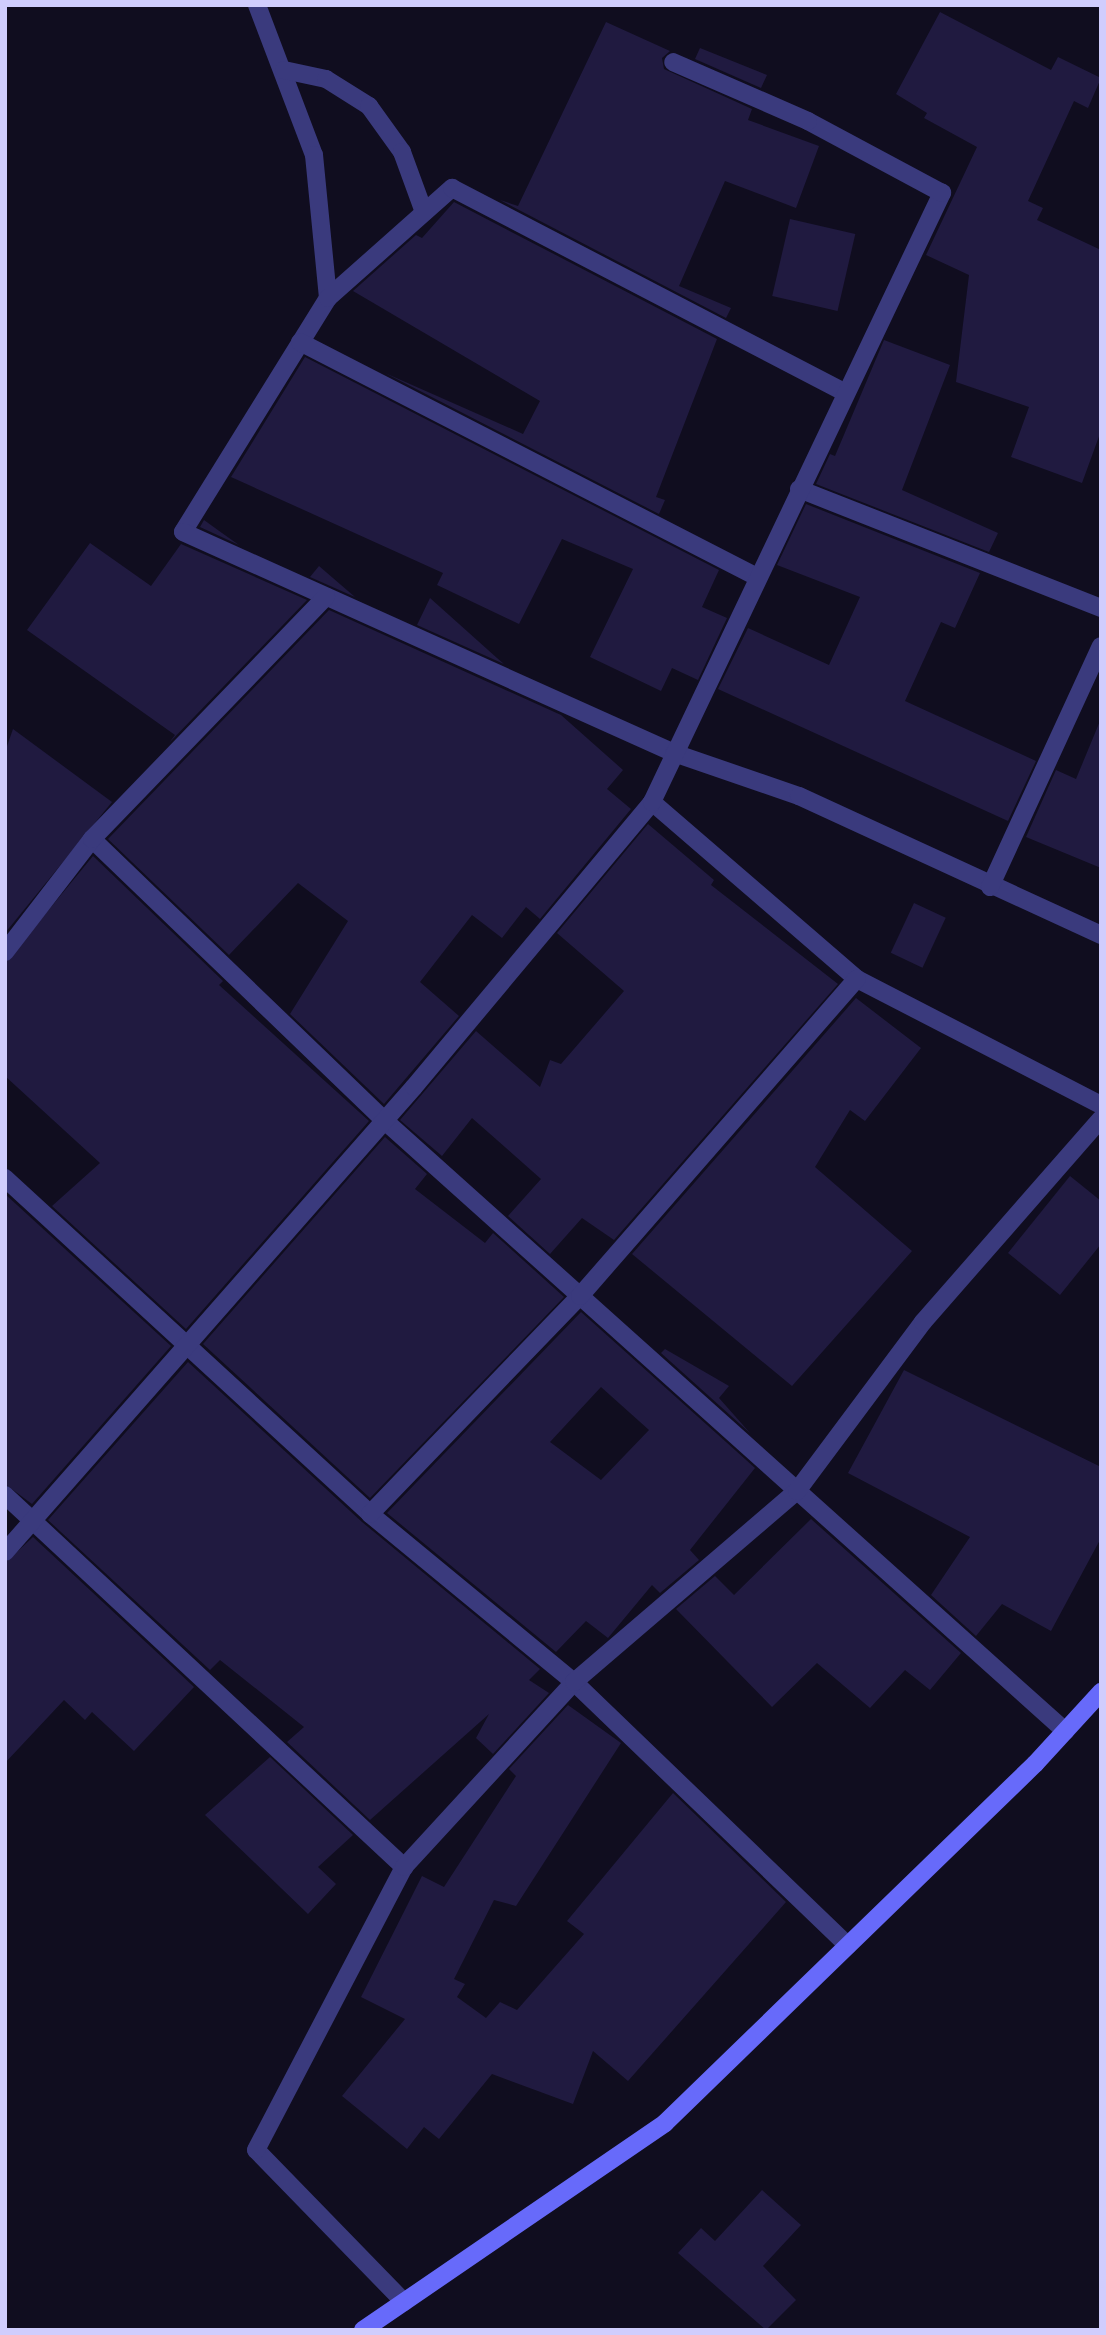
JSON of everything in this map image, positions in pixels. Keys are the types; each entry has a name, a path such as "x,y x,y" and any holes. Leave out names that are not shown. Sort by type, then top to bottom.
{"street":[{"path":"257,5 285,70 314,155 328,298"},
{"path":"5,1552 385,1121 652,802 942,193 808,121 673,62"},
{"path":"285,70 327,79 369,106 402,152 425,212"},
{"path":"845,393 453,188 328,298 183,532 674,753 799,796 990,887 1101,935"},
{"path":"300,342 757,577"},
{"path":"799,489 1101,608"},
{"path":"5,952 92,839 327,597"},
{"path":"990,887 1101,646"},
{"path":"652,802 857,979 1101,1105"},
{"path":"92,839 385,1121 1065,1731"},
{"path":"370,1514 580,1296 857,979"},
{"path":"404,2302 256,2150 404,1867 574,1682 797,1491 923,1322 1101,1119"},
{"path":"5,1178 185,1347 370,1514 574,1682 848,1946"},
{"path":"5,1495 404,1867"},
{"path":"363,2330 665,2123 848,1946 1101,1692"}],"building":[{"path":"940,12 1051,70 1058,57 1101,78 1088,108 1074,101 1028,201 1043,208 1037,220 1101,250 1101,431 1082,483 1011,457 1029,407 956,382 969,275 926,255 977,147 924,118 927,113 896,94"},
{"path":"606,22 670,51 662,58 664,69 752,109 748,120 819,146 796,208 725,181 679,286 731,308 726,318 500,200 518,206"},
{"path":"700,48 767,75 761,88 695,59"},
{"path":"454,202 717,339 656,497 665,500 659,514 385,373 523,434 540,401 353,291 416,235 422,238"},
{"path":"790,219 855,234 838,311 772,296"},
{"path":"884,340 950,365 902,490 998,533 989,552 816,484 830,454 835,456"},
{"path":"305,357 719,570 702,607 727,618 698,680 672,668 661,691 590,657 633,569 562,539 519,624 437,585 443,573 231,477"},
{"path":"806,504 980,573 955,628 941,622 905,701 1036,761 1008,821 718,689 748,628 829,665 860,597 777,565"},
{"path":"204,520 222,533 239,545 200,527"},
{"path":"90,543 151,586 181,544 307,600 169,743 175,735 27,630"},
{"path":"319,566 355,597 310,577"},
{"path":"430,598 497,658 504,664 417,625"},
{"path":"329,610 561,715 623,770 607,789 631,809 540,919 526,907 502,938 472,915 420,982 459,1016 384,1104 290,1014 348,921 298,883 229,955 108,839"},
{"path":"1100,721 1101,868 1026,837 1056,770 1076,779"},
{"path":"13,729 112,802 5,933 5,752"},
{"path":"648,824 714,880 711,885 838,984 614,1240 582,1218 550,1254 508,1216 541,1179 472,1118 442,1156 400,1120 476,1031 540,1087 550,1060 561,1064 624,991 557,933"},
{"path":"93,856 223,981 219,985 369,1121 186,1329 52,1206 100,1163 5,1076 5,963"},
{"path":"914,903 946,918 922,968 891,953"},
{"path":"856,998 921,1048 865,1121 850,1110 815,1167 912,1251 792,1386 632,1254"},
{"path":"385,1137 427,1174 415,1189 485,1243 493,1233 564,1297 370,1498 203,1344"},
{"path":"1070,1176 1101,1201 1101,1244 1060,1295 1008,1253"},
{"path":"5,1194 171,1346 32,1504 5,1484"},
{"path":"581,1312 755,1468 690,1550 699,1560 660,1593 652,1585 608,1638 586,1621 556,1652 387,1513","holes":["601,1387 649,1430 601,1480 550,1442"]},
{"path":"665,1349 729,1386 719,1398 750,1433 661,1353"},
{"path":"188,1362 362,1522 540,1669 529,1680 549,1693 493,1754 476,1738 489,1714 370,1820 287,1742 304,1727 220,1660 210,1670 48,1520"},
{"path":"904,1370 1101,1467 1101,1538 1051,1631 1002,1604 976,1636 931,1595 970,1537 848,1473"},
{"path":"811,1519 961,1653 930,1690 905,1670 870,1708 817,1663 772,1707 676,1609 715,1576 734,1595"},
{"path":"33,1537 194,1687 134,1751 92,1712 85,1720 64,1700 5,1763 5,1563"},
{"path":"568,1705 621,1743 516,1906 494,1900 454,1979 465,1984 457,1997 486,2018 500,2002 517,2010 584,1934 567,1921 673,1793 786,1902 628,2081 593,2051 573,2104 492,2074 439,2139 424,2127 407,2149 342,2096 405,2019 361,1997 422,1876 444,1887 516,1776 509,1769"},
{"path":"270,1757 353,1835 318,1867 336,1884 308,1914 205,1815"},
{"path":"762,2190 801,2225 763,2266 796,2300 766,2330 678,2253 701,2228 715,2241"}]}
